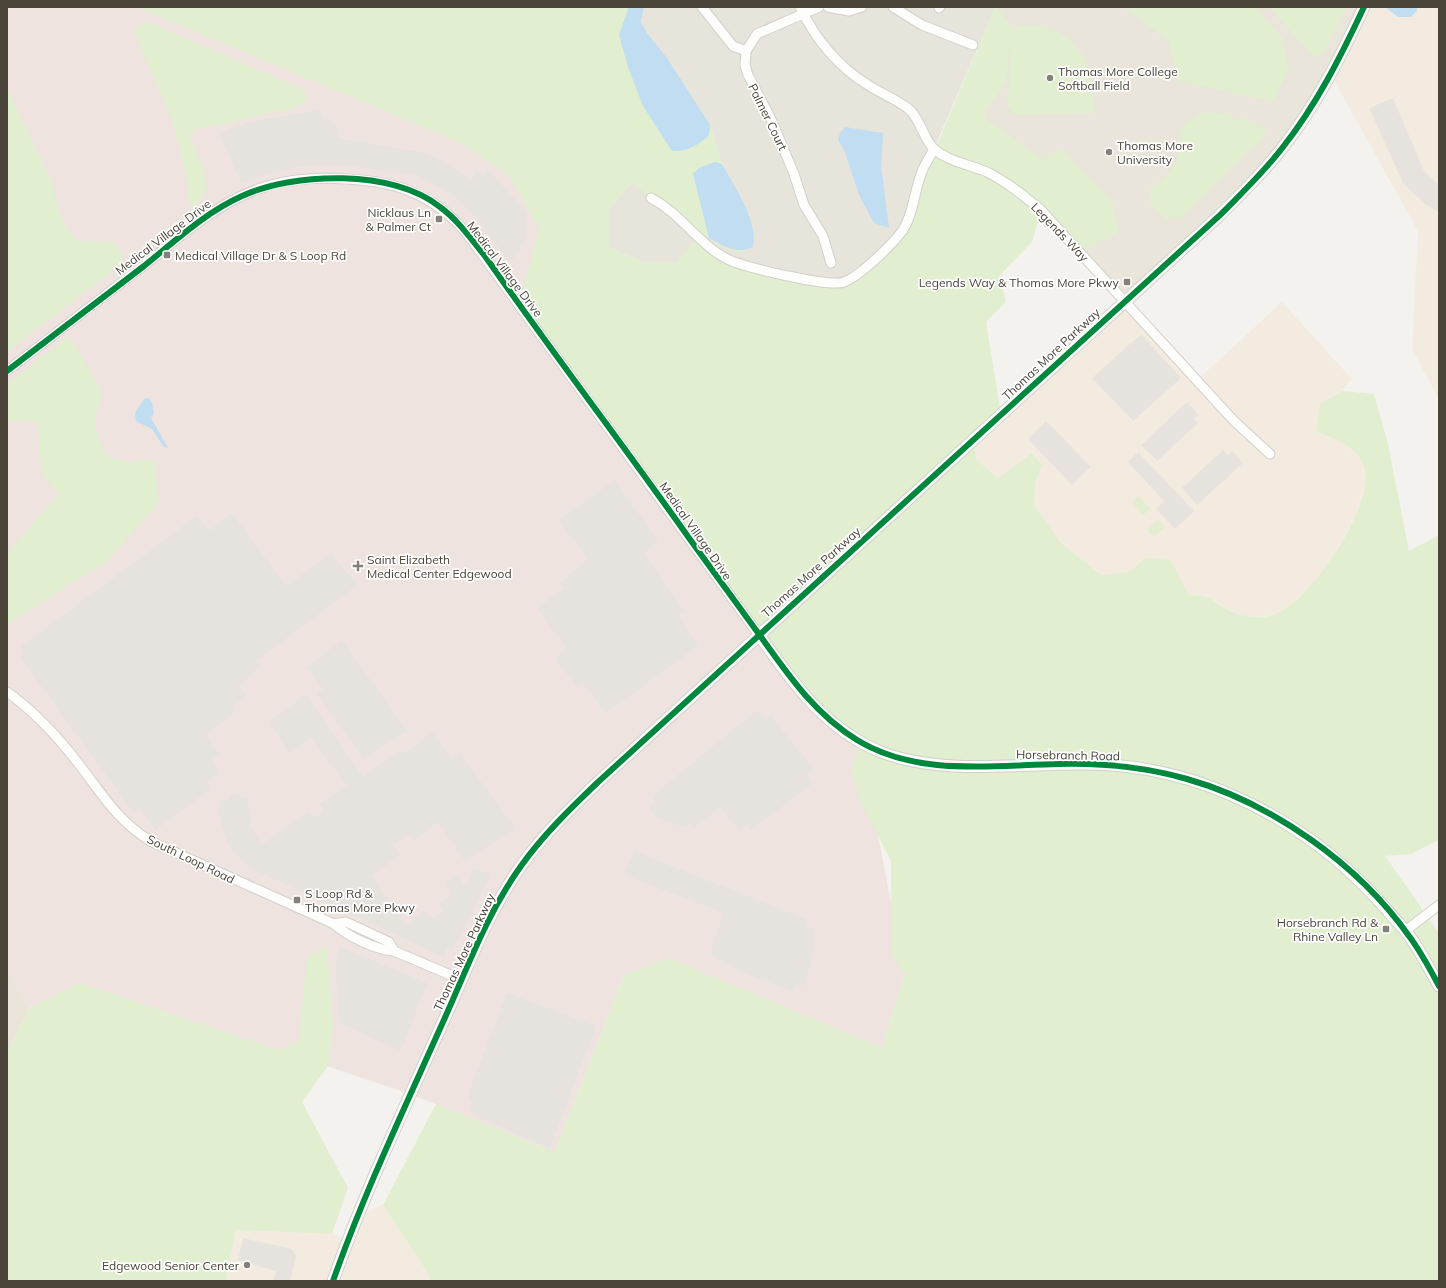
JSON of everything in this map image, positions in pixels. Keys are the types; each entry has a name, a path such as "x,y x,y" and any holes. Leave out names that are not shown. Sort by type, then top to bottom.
{"street":[{"path":"702,7 732,46 746,51 750,43 763,31 802,11 820,7"},
{"path":"828,7 849,11 862,7"},
{"path":"893,7 922,25 973,45"},
{"name":"Thomas More Parkway","path":"333,1281 410,1094 480,940 508,886 535,848 597,783 1219,216 1260,174 1283,147 1327,81 1364,7"},
{"path":"651,198 677,215 713,250 728,259 754,267 807,279 840,283 845,282 865,268 900,235 910,214 923,167 934,149 911,111 846,71 825,48 802,11"},
{"name":"Palmer Court","path":"746,51 745,65 748,75 771,119 794,174 804,204 822,236 831,263"},
{"name":"Legends Way","path":"934,149 946,156 988,173 1016,189 1041,210 1230,416 1270,454"},
{"name":"Medical Village Drive","path":"7,371 192,228 220,208 241,196 276,184 314,178 366,180 404,189 421,195 440,206 468,235 759,635"},
{"name":"Horsebranch Road","path":"759,635 802,693 822,714 860,742 881,752 904,759 948,766 1094,764 1157,771 1188,779 1240,799 1290,826 1325,850 1351,872 1368,888 1405,930 1439,986"},
{"name":"South Loop Road","path":"7,692 16,698 59,739 115,812 136,831 172,852 334,924 342,931 384,950 394,951 462,980"},
{"path":"1405,930 1439,905"}],"shaded area":[{"name":"Saint Elizabeth Medical Center Edgewood","path":"7,7 137,7 521,168 860,742 905,975 882,1048 669,958 624,975 555,1152 410,1094 80,983 30,1008 7,971"},
{"path":"644,7 995,7 934,149 904,228 845,282 676,263 644,262 610,248 610,207 632,183 709,238 740,198 722,164 710,125 679,80 674,68 647,33 641,22"},
{"name":"Thomas More University","path":"995,7 1364,7 1283,147 1125,301 1041,210 973,166"},
{"path":"1364,7 1439,7 1439,399 1412,349 1418,231 1331,75"},
{"path":"1393,98 1424,171 1439,185 1439,212 1425,204 1403,183 1369,108"},
{"path":"322,110 324,119 328,118 337,125 338,138 421,152 438,159 471,179 477,170 483,174 487,168 527,213 526,239 510,263 470,211 449,192 418,176 350,166 313,165 284,169 241,183 219,134 246,123"},
{"path":"1125,301 1197,380 1282,302 1352,379 1342,391 1320,404 1316,431 1341,442 1355,453 1363,464 1366,480 1356,514 1332,559 1310,587 1291,605 1273,615 1255,617 1245,616 1225,608 1206,596 1189,595 1146,558 1129,572 1101,575 1061,543 1034,505 1036,480 1042,466 1032,453 998,478 976,459 974,440"},
{"path":"1141,334 1181,378 1133,421 1092,378"},
{"path":"1187,402 1199,415 1194,419 1198,423 1157,461 1141,445"},
{"path":"1046,421 1091,467 1072,485 1028,439"},
{"path":"1223,450 1228,455 1232,451 1243,463 1197,505 1182,488"},
{"path":"1138,452 1194,511 1175,529 1156,509 1164,501 1128,462"},
{"path":"615,480 658,541 645,553 685,612 678,616 698,646 606,713 582,683 577,687 555,659 566,648 537,608 564,588 560,583 588,559 558,520"},
{"path":"232,513 286,586 331,554 358,585 258,660 261,666 239,685 247,696 232,707 235,712 206,735 220,754 212,760 219,772 206,782 210,790 155,830 139,808 133,812 20,657 25,652 21,646 197,516 210,530"},
{"path":"342,640 407,731 363,759 317,693 323,689 306,667"},
{"path":"306,694 363,777 401,750 404,754 432,732 452,758 460,753 515,828 465,861 438,822 414,841 409,834 393,845 400,855 372,876 407,925 425,910 432,919 443,912 438,904 452,893 445,884 458,874 463,884 468,883 473,868 491,874 453,950 447,948 444,957 248,867 233,851 227,841 219,814 221,800 229,800 232,794 249,798 248,808 252,828 262,844 309,812 314,818 324,811 319,804 347,785 311,738 289,754 269,722"},
{"path":"757,710 766,720 771,716 814,769 807,774 813,783 751,831 747,826 739,831 721,807 694,828 689,823 686,828 655,817 649,808 655,802 652,796"},
{"path":"634,851 806,919 804,924 807,927 814,929 814,938 812,960 804,986 796,984 794,992 734,969 710,954 724,913 624,875"},
{"path":"340,947 427,983 401,1051 340,1023 335,965"},
{"path":"7,971 30,1008 7,1054"},
{"path":"507,993 596,1026 550,1148 479,1118 480,1116 470,1111 473,1104 468,1095"},
{"path":"383,1205 430,1276 430,1281 226,1281 236,1230 332,1234 349,1240 359,1215"},
{"path":"243,1238 292,1249 296,1256 290,1281 273,1281 276,1271 238,1260"}],"green space":[{"path":"137,7 644,7 641,22 647,33 667,58 710,125 722,164 751,222 755,237 753,247 748,249 735,251 726,248 699,232 632,183 610,207 610,248 644,262 676,263 698,236 728,259 840,283 899,235 995,7 997,7 1012,28 1029,25 1045,27 1056,31 1076,46 1083,55 1088,66 1093,89 1095,113 1017,115 1008,107 1011,37 1006,81 983,117 1040,158 1062,150 1112,201 1119,232 1079,251 1041,211 1032,242 999,276 1006,302 986,322 1001,414 974,440 976,459 998,478 1032,453 1042,466 1036,480 1034,505 1061,543 1101,575 1129,572 1146,558 1170,560 1189,595 1207,597 1221,606 1241,615 1254,617 1267,616 1273,615 1288,607 1322,572 1338,549 1351,525 1361,501 1365,480 1363,464 1359,457 1349,447 1316,431 1320,404 1342,391 1374,394 1388,444 1409,551 1439,535 1439,840 1411,854 1385,856 1439,933 1439,1281 430,1281 430,1276 383,1205 436,1104 555,1152 624,975 669,958 882,1048 905,975 891,953 891,861 859,799 852,770 860,742 822,714 519,304 539,229 509,175 459,142"},
{"path":"1124,7 1255,7 1282,37 1289,69 1273,101 1178,81 1168,40"},
{"path":"1269,7 1347,7 1324,53 1314,57"},
{"path":"148,22 305,90 307,99 300,107 254,116 228,124 200,127 190,136 204,169 207,189 196,208 189,203 186,176 173,123 134,31 138,25"},
{"path":"7,89 54,186 54,193 58,208 76,240 117,243 124,262 7,352"},
{"path":"1206,112 1229,115 1263,126 1266,135 1180,219 1164,219 1151,204 1150,189 1171,171 1176,162 1180,132 1184,125"},
{"path":"68,337 82,356 102,393 95,424 98,437 106,455 127,462 147,460 154,461 159,503 107,561 7,624 7,553 59,494 41,472 38,421 7,421 7,384"},
{"path":"1139,496 1150,509 1143,515 1132,502"},
{"path":"1158,520 1165,527 1154,537 1147,530"},
{"path":"327,947 333,1026 328,1066 302,1102 348,1188 332,1234 236,1230 226,1281 7,1281 7,1054 30,1008 80,983 279,1050 299,1041 307,956"}],"water":[{"path":"629,7 644,7 641,22 647,33 667,58 710,125 709,135 692,147 672,151 643,106 628,67 619,35"},
{"path":"1385,7 1417,7 1417,11 1411,17 1398,17"},
{"path":"845,127 883,133 881,165 889,228 874,223 859,195 845,152 838,140 840,133"},
{"path":"715,162 722,164 744,204 752,227 754,237 753,247 736,250 709,238 693,174 699,168"},
{"path":"149,398 152,403 154,413 151,418 168,448 164,447 152,429 136,421 135,413 144,399"}],"cycle path":[{"path":"333,1281 371,1183 478,942 509,884 538,844 597,783 1219,216 1244,191 1276,156 1307,114 1318,97 1364,7"},
{"path":"7,371 203,219 242,196 264,188 289,182 343,178 371,180 397,186 420,195 447,212 485,256 782,666 816,706 842,730 880,752 905,760 930,764 982,767 1059,764 1107,765 1155,771 1187,779 1219,790 1281,820 1339,861 1365,884 1409,936 1429,967 1439,986"}],"place":[{"name":"Thomas More College Softball Field","path":"1050,78"},
{"name":"Thomas More University","path":"1109,152"},
{"name":"Nicklaus Ln & Palmer Ct","path":"439,219"},
{"name":"Medical Village Dr & S Loop Rd","path":"167,255"},
{"name":"Legends Way & Thomas More Pkwy","path":"1127,282"},
{"name":"Saint Elizabeth Medical Center Edgewood","path":"358,566"},
{"name":"S Loop Rd & Thomas More Pkwy","path":"297,900"},
{"name":"Horsebranch Rd & Rhine Valley Ln","path":"1386,929"},
{"name":"Edgewood Senior Center","path":"247,1265"}]}
